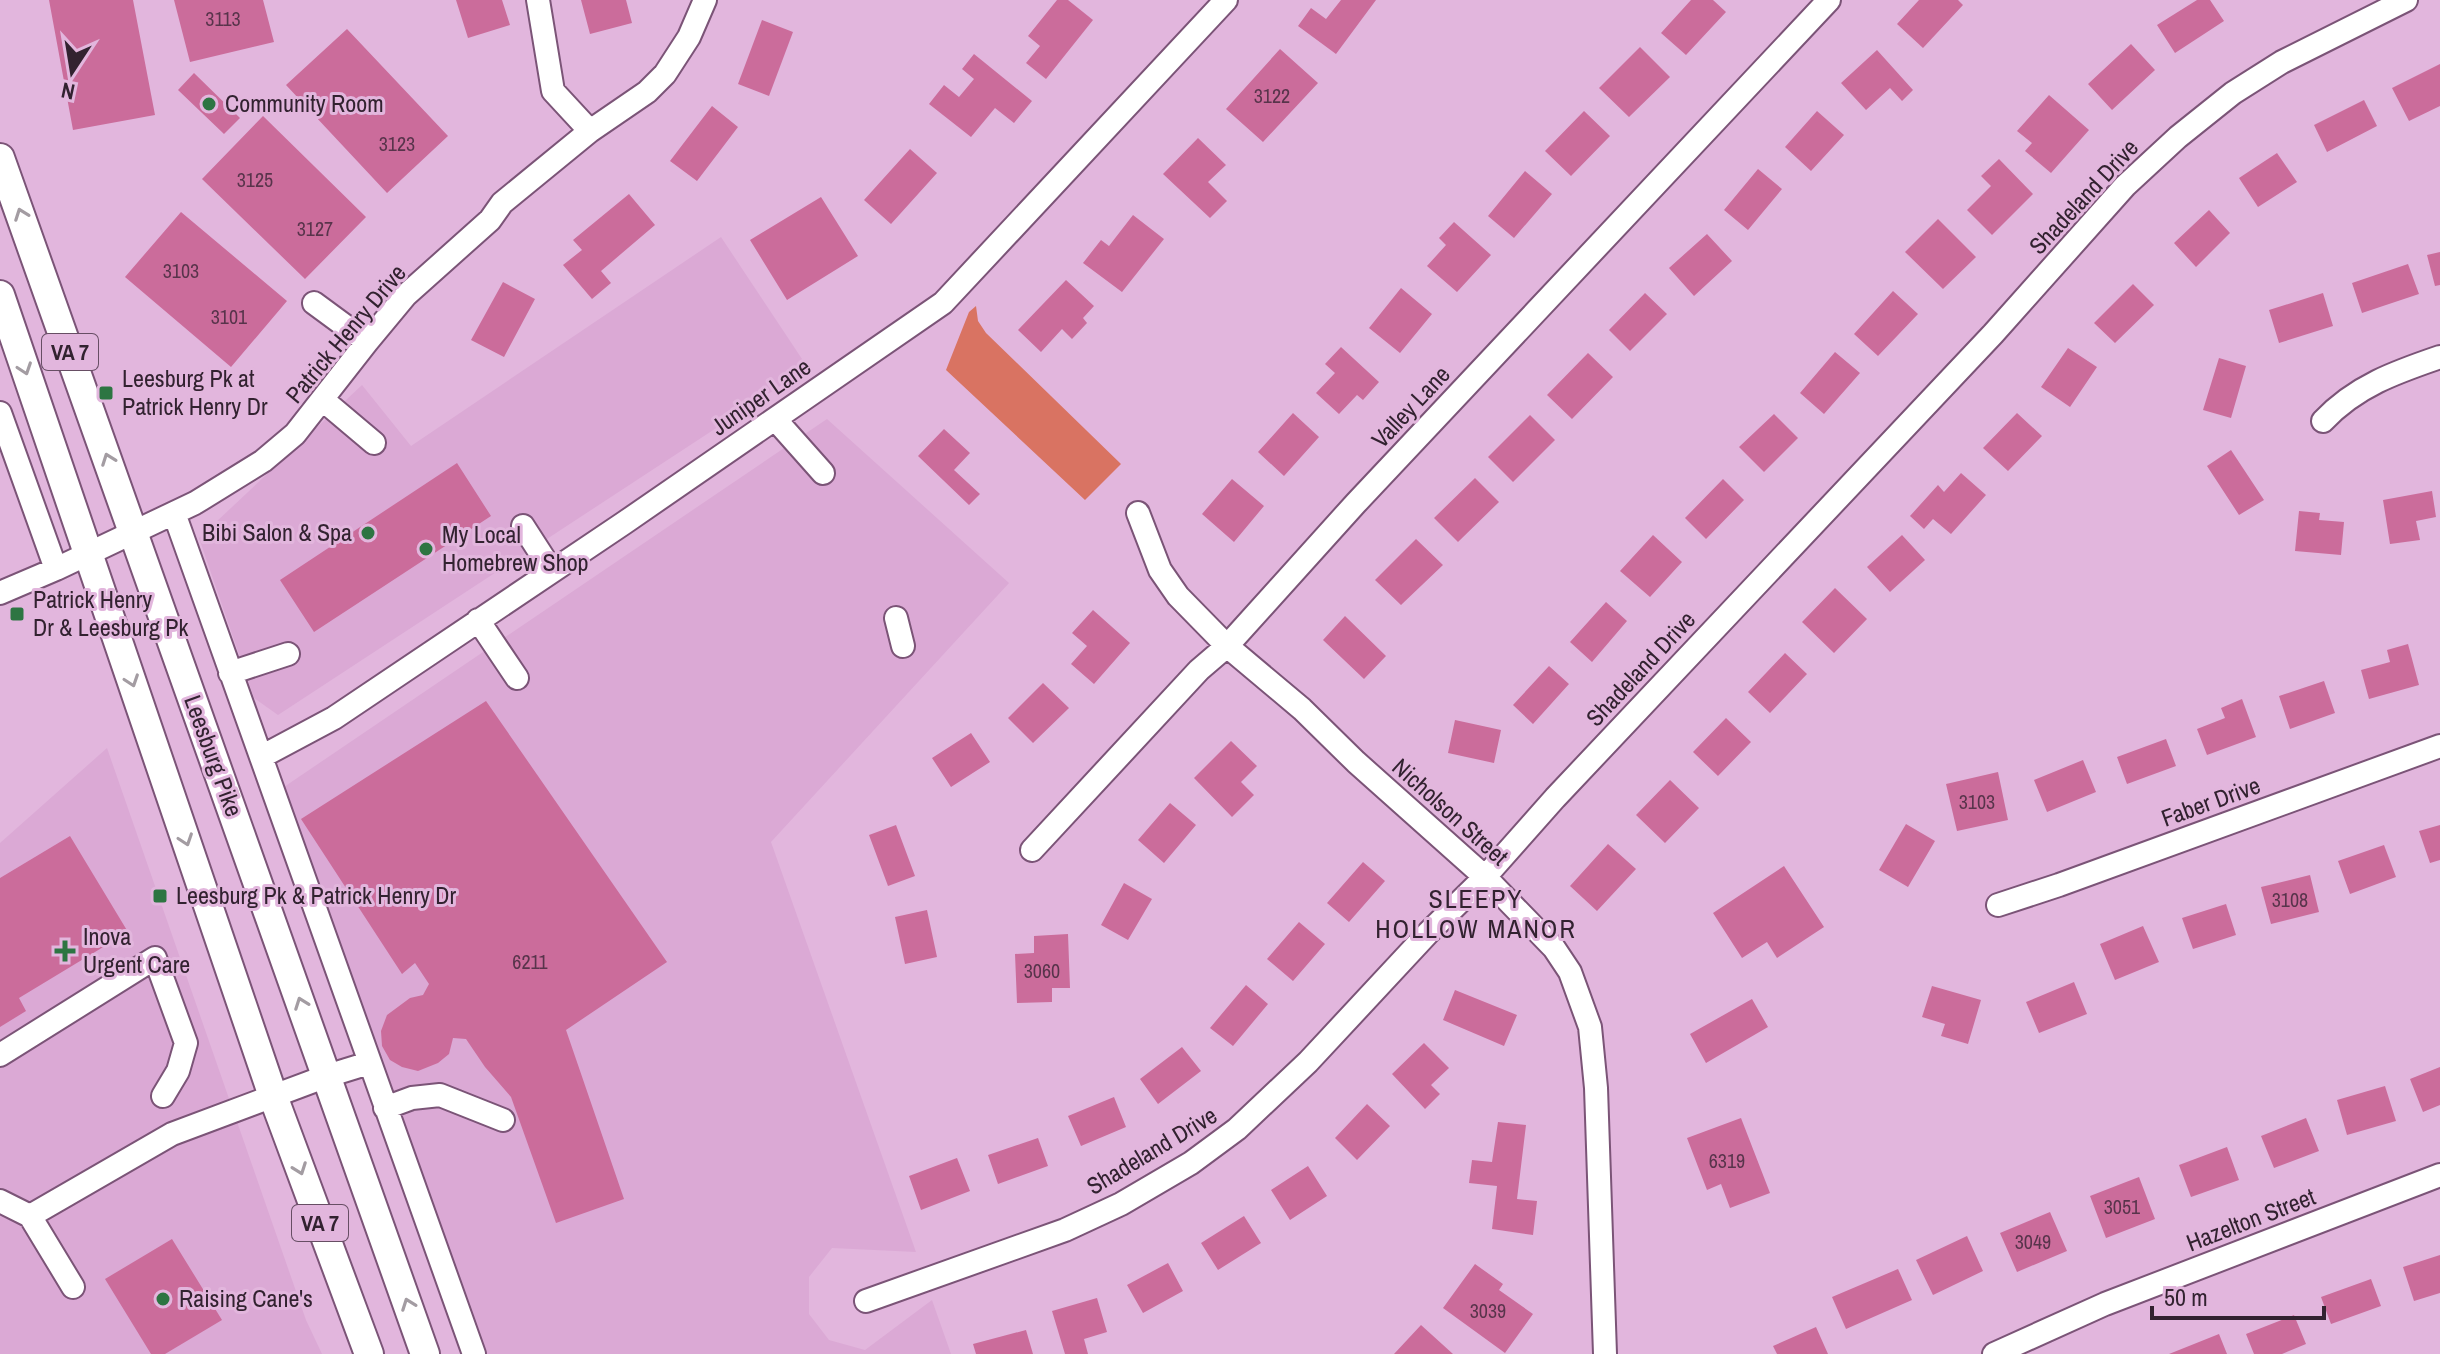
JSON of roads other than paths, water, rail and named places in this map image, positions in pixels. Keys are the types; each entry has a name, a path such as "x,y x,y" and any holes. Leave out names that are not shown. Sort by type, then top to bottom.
{"main road":[{"name":"Leesburg Pike","path":"0,158 425,1354"},
{"name":"VA 7","path":"0,295 363,1352"}],"street":[{"path":"538,0 553,91 590,131"},
{"name":"Patrick Henry Drive","path":"0,593 174,513 213,493 263,461 303,426 406,295 490,220 502,203 590,131 647,92 665,74 689,37 705,0"},
{"name":"Juniper Lane","path":"261,757 334,718 943,303 1226,0"},
{"name":"Valley Lane","path":"1032,850 1199,670 1227,646 1367,491 1829,0"},
{"name":"Shadeland Drive","path":"866,1301 1065,1230 1121,1204 1191,1163 1237,1129 1308,1062 1429,932 1485,877 1565,786 1993,334 2125,186 2178,137 2233,93 2282,62 2406,0"},
{"path":"314,303 367,342"},
{"path":"2323,421 2357,391 2440,357"},
{"path":"323,400 374,443"},
{"path":"0,413 56,569"},
{"path":"775,419 823,473"},
{"path":"174,513 474,1354"},
{"name":"Nicholson Street","path":"1138,513 1160,570 1178,596 1227,646 1302,709 1356,762 1485,877 1554,948 1570,972 1590,1027 1596,1088 1605,1354"},
{"path":"523,526 552,571"},
{"path":"896,618 903,646"},
{"path":"478,620 517,678"},
{"path":"230,673 288,654"},
{"name":"Faber Drive","path":"1998,905 2440,746"},
{"path":"0,1055 155,958 186,1043 178,1071 163,1096"},
{"path":"30,1216 172,1134 369,1063"},
{"path":"385,1108 412,1098 440,1095 503,1120"},
{"name":"Hazelton Street","path":"1994,1354 2105,1304 2440,1175"},
{"path":"0,1201 30,1216 73,1287"}],"place":[{"name":"Community Room","path":"209,104"},
{"name":"Leesburg Pk at Patrick Henry Dr","path":"106,393"},
{"name":"Bibi Salon & Spa","path":"368,533"},
{"name":"My Local Homebrew Shop","path":"426,549"},
{"name":"Patrick Henry Dr & Leesburg Pk","path":"17,614"},
{"name":"Leesburg Pk & Patrick Henry Dr","path":"160,896"},
{"name":"Inova Urgent Care","path":"65,951"},
{"name":"Raising Cane's","path":"163,1299"}],"district":[{"name":"SLEEPY HOLLOW MANOR","path":"1476,914"}]}
